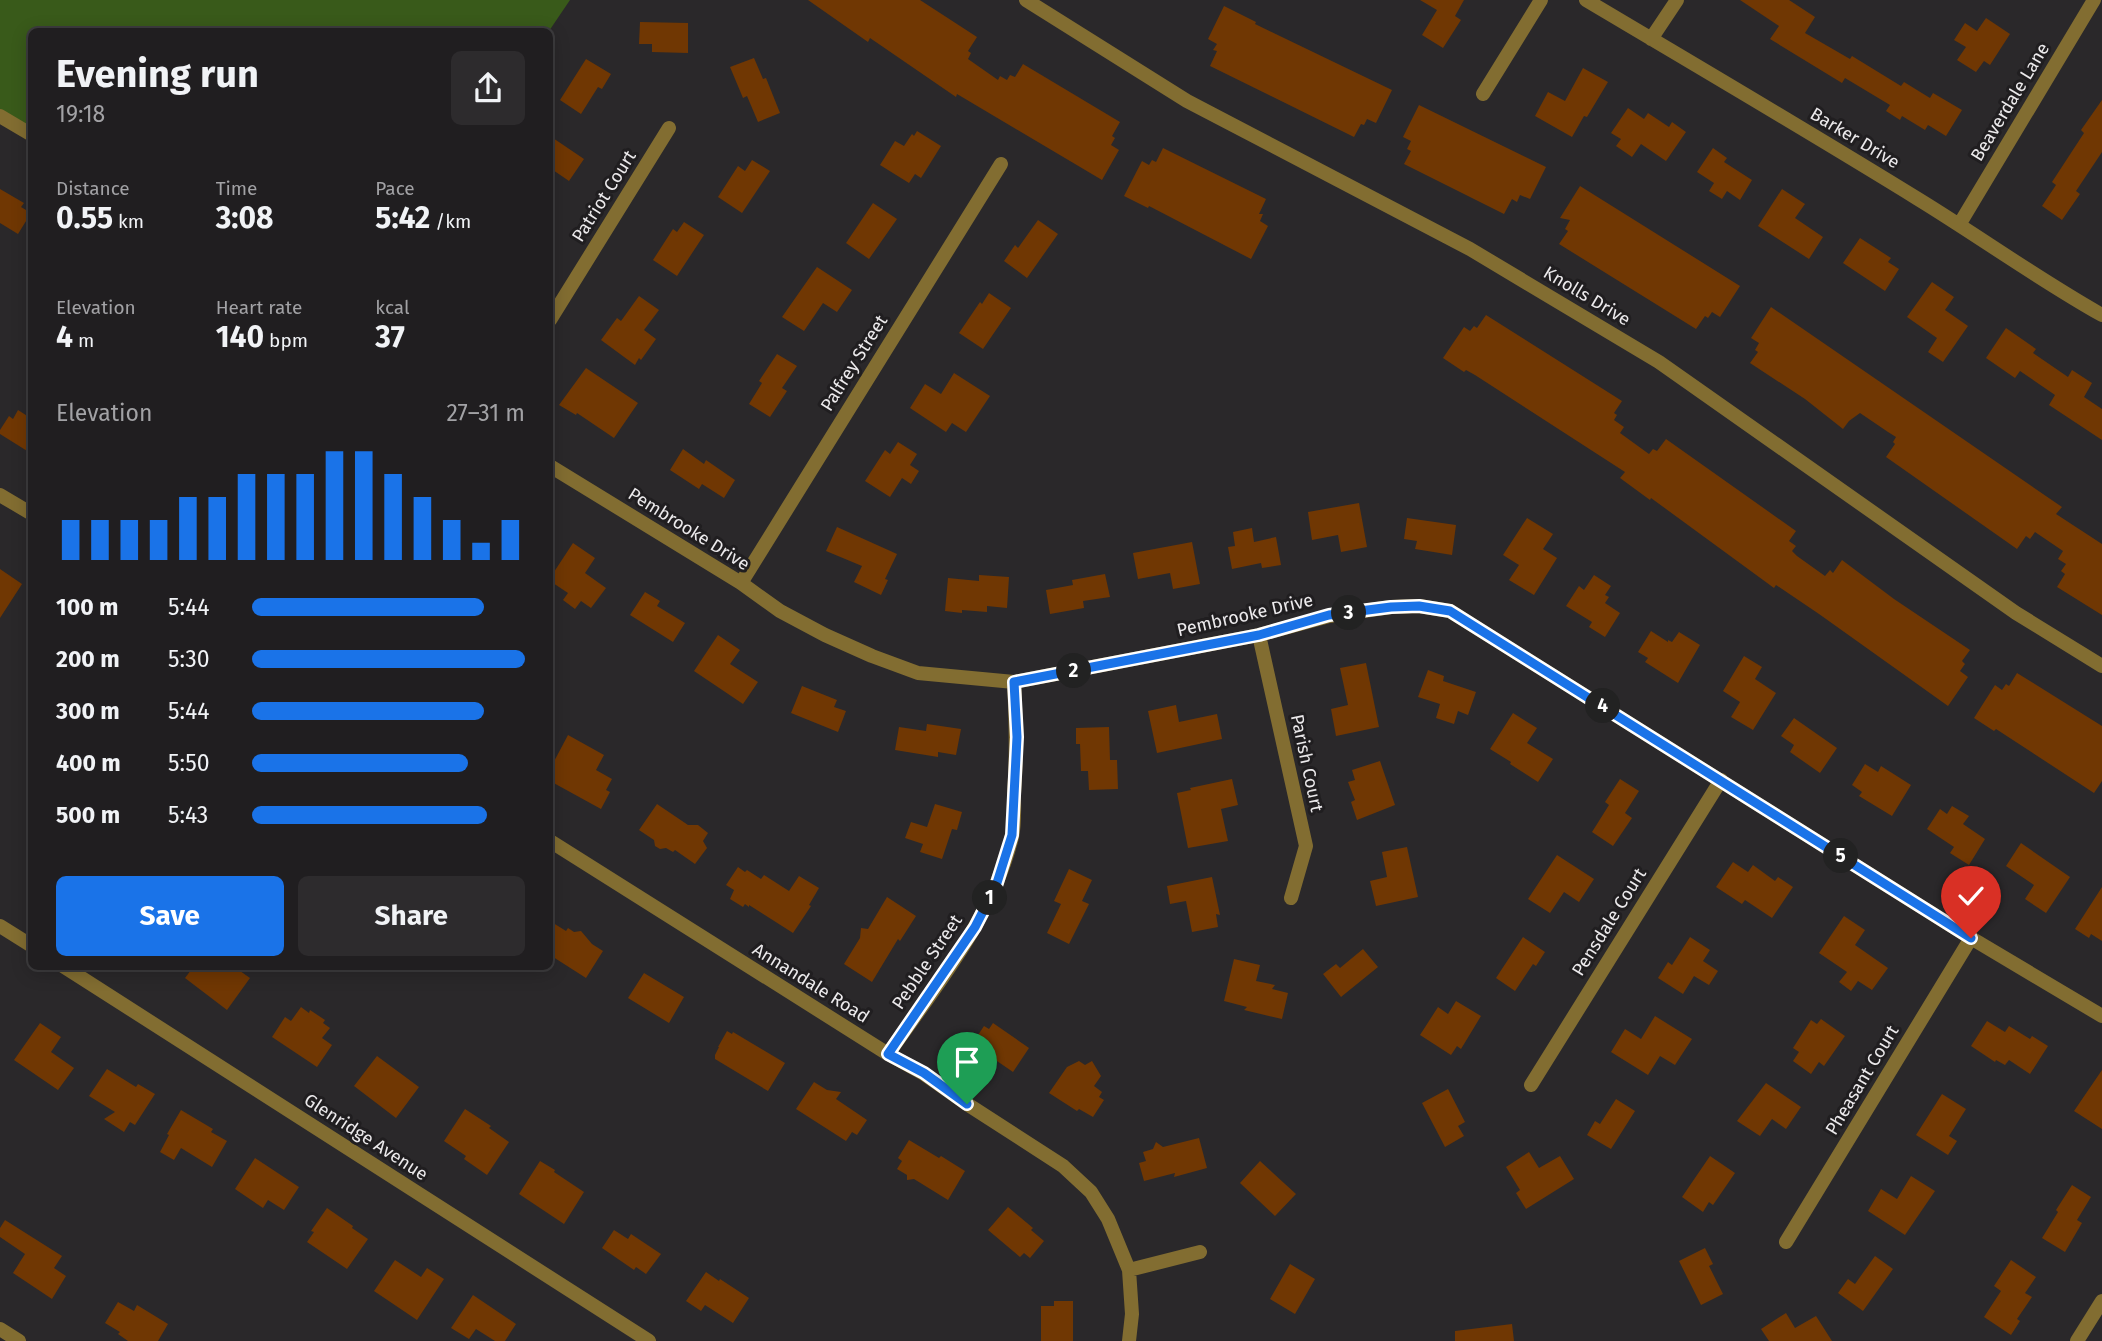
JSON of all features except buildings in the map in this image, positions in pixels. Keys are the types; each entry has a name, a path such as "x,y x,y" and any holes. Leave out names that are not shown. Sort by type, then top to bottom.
{"street":[{"name":"Knolls Drive","path":"1026,0 1187,101 1470,249 1659,362 2016,613 2102,666"},
{"path":"1483,94 1541,0"},
{"name":"Barker Drive","path":"1586,0 1819,138 1959,225 2030,273 2102,314"},
{"path":"1651,39 1677,0"},
{"name":"Beaverdale Lane","path":"1959,225 2094,0"},
{"path":"0,116 28,133"},
{"name":"Patriot Court","path":"553,315 669,128"},
{"name":"Palfrey Street","path":"741,583 1001,164"},
{"name":"Pembrooke Drive","path":"553,468 741,583 780,611 825,635 918,673 1014,682 1259,635 1329,615 1419,606 1450,611 1971,938 2102,1016"},
{"path":"0,495 28,512"},
{"name":"Parish Court","path":"1259,635 1306,846 1291,898"},
{"name":"Pebble Street","path":"888,1054 975,927 996,886 1012,835 1017,737 1014,682"},
{"name":"Pensdale Court","path":"1531,1086 1721,780"},
{"name":"Annandale Road","path":"553,843 888,1054 924,1073 1063,1166 1091,1192 1108,1219 1129,1270 1132,1314 1129,1341"},
{"path":"0,926 28,944"},
{"name":"Pheasant Court","path":"1786,1242 1971,938"},
{"name":"Glenridge Avenue","path":"69,970 649,1341"},
{"path":"1129,1270 1200,1252"},
{"path":"2077,1341 2102,1301"},
{"path":"0,1329 19,1341"}],"green space":[{"path":"0,0 570,0 551,28 28,28 28,135 0,117"}],"route":[{"path":"967,1104 924,1073 888,1054 975,927 996,886 1012,835 1017,737 1014,682 1259,635 1329,615 1419,606 1450,611 1971,938"}]}
